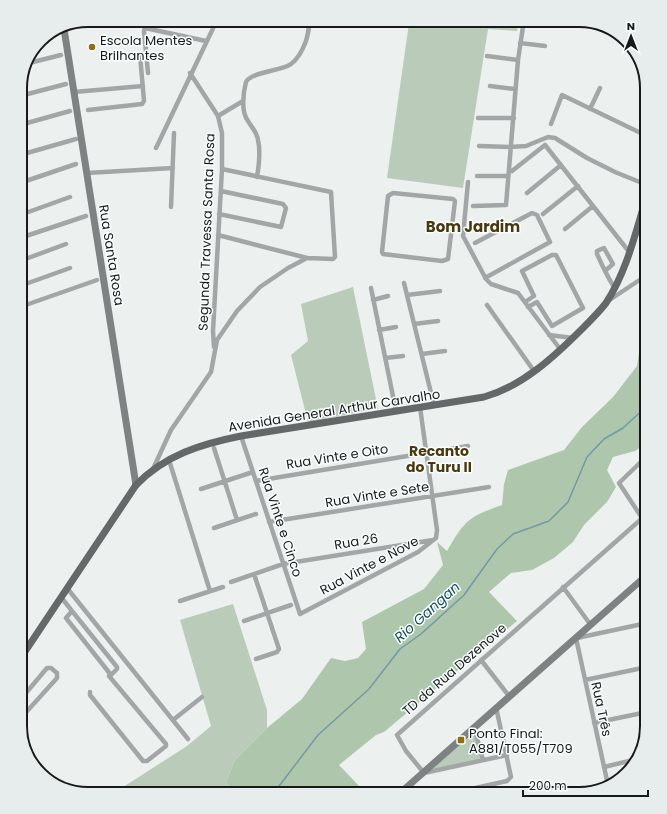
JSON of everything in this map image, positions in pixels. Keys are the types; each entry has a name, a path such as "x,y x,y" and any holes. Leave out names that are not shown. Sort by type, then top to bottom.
{"main road":[{"name":"Avenida General Arthur Carvalho","path":"27,648 136,485 153,470 169,460 202,445 241,436 420,407 467,401 499,392 534,371 573,338 605,303 630,253 640,219"}],"street":[{"path":"156,148 213,27"},
{"path":"257,177 260,150 259,140 254,128 247,120 243,101 248,80 293,63 306,40 307,27"},
{"path":"473,206 506,205 507,176 514,118 515,89 523,27"},
{"path":"148,73 144,29 147,28 206,41"},
{"name":"Rua Santa Rosa","path":"64,32 118,362 136,485"},
{"path":"520,43 545,46"},
{"path":"33,62 61,55"},
{"path":"88,110 141,105 144,101 140,56"},
{"path":"487,56 518,60"},
{"name":"Segunda Travessa Santa Rosa","path":"190,74 218,116 222,133 222,169 213,331 214,349"},
{"path":"27,94 66,84"},
{"path":"74,92 143,86"},
{"path":"490,86 515,89"},
{"path":"590,109 600,88"},
{"path":"551,124 562,95 640,133"},
{"name":"Segunda Travessa Santa Rosa","path":"218,116 243,101"},
{"path":"27,123 70,111"},
{"path":"478,118 514,118"},
{"path":"171,207 174,132"},
{"path":"479,146 510,147 531,145 548,137 555,138 608,169 640,182"},
{"path":"27,153 76,139"},
{"path":"512,171 546,145 630,253"},
{"path":"27,181 76,164"},
{"path":"527,193 561,165"},
{"path":"87,173 173,168"},
{"path":"218,236 307,258 334,258 331,192 222,169"},
{"path":"477,176 507,176"},
{"path":"468,182 463,236 485,278 491,284 516,292 560,349"},
{"path":"543,214 578,186"},
{"path":"219,214 281,227 286,208 283,204 221,191"},
{"path":"393,193 453,199 455,203 453,229 449,256 445,261 385,256 382,252 388,196 393,193"},
{"path":"27,212 70,197"},
{"path":"565,229 593,206"},
{"path":"475,243 532,213 537,215 550,242 485,278"},
{"path":"27,236 86,216"},
{"path":"453,229 463,230"},
{"path":"27,258 66,244"},
{"path":"605,271 613,264 604,248 596,252 605,271 614,287"},
{"path":"552,254 556,254 583,308 552,326 537,302 522,272 552,254"},
{"path":"153,470 171,430 211,372 214,349 221,333 253,293 273,277 307,258"},
{"path":"27,283 70,268"},
{"path":"27,305 97,280"},
{"path":"605,303 640,280"},
{"path":"404,283 434,405"},
{"path":"371,288 396,411"},
{"path":"407,295 440,291"},
{"path":"373,300 388,296"},
{"path":"525,302 534,296"},
{"path":"528,307 537,302"},
{"path":"487,305 534,371"},
{"path":"414,324 438,322"},
{"path":"379,330 396,327"},
{"path":"548,335 573,338"},
{"path":"422,354 445,351"},
{"path":"385,358 403,356"},
{"name":"Rua Vinte e Nove","path":"300,614 405,559 433,540 437,530 425,453 420,407"},
{"name":"Rua Vinte e Cinco","path":"241,436 300,614"},
{"name":"Rua Vinte e Oito","path":"256,481 468,446"},
{"path":"214,448 237,520"},
{"path":"169,460 210,591"},
{"path":"640,463 619,483 640,515"},
{"path":"201,489 253,472"},
{"name":"Rua Vinte e Sete","path":"269,522 489,486"},
{"path":"214,528 256,514"},
{"name":"TD da Rua Dezenove","path":"424,773 401,744 396,735 640,520"},
{"name":"Rua 26","path":"232,582 283,564 433,540"},
{"path":"254,574 279,651 256,659"},
{"path":"407,787 640,581"},
{"path":"180,601 223,586"},
{"path":"67,588 188,739"},
{"path":"563,588 590,624"},
{"path":"61,597 117,667 111,675 66,618 72,611"},
{"path":"244,621 292,605"},
{"path":"575,639 640,625"},
{"name":"Rua Três","path":"575,639 607,780"},
{"path":"481,660 509,696"},
{"path":"27,692 47,668 51,668 57,673 57,678 27,711"},
{"path":"585,680 640,668"},
{"path":"90,692 90,695 143,761 147,761 166,746 166,744 109,676"},
{"path":"173,720 202,696"},
{"path":"480,787 507,781 511,774 496,707"},
{"path":"594,723 640,713"},
{"path":"474,727 483,760"},
{"path":"424,773 507,755"},
{"path":"604,767 628,762"}],"green space":[{"path":"408,27 518,27 517,31 488,29 463,188 387,178"},
{"path":"353,287 378,409 308,422 291,355 308,341 301,304"},
{"path":"640,345 640,448 635,451 613,457 607,470 616,487 607,502 584,525 573,542 554,558 532,570 511,573 489,592 517,621 384,732 376,735 339,765 360,787 229,787 226,782 235,760 267,728 302,699 331,658 345,661 358,658 366,649 362,622 424,589 443,565 437,542 447,551 458,532 468,521 482,513 502,505 504,484 508,470 564,450 582,427 613,397 637,366"},
{"path":"233,604 267,710 267,728 235,760 226,782 229,787 123,787 187,746 211,726 180,620"},
{"path":"474,732 481,759 431,770"}],"waterway":[{"name":"Rio Gangan","path":"278,787 318,735 369,689 400,649 421,634 464,595 497,549 513,534 549,521 568,502 587,457 604,439 623,428 640,412"}],"place":[{"name":"Escola Mentes Brilhantes","path":"92,47"},
{"name":"Ponto Final: A881/T055/T709","path":"461,740"}],"district":[{"name":"Bom Jardim","path":"473,227"},
{"name":"Recanto do Turu II","path":"439,460"}]}
